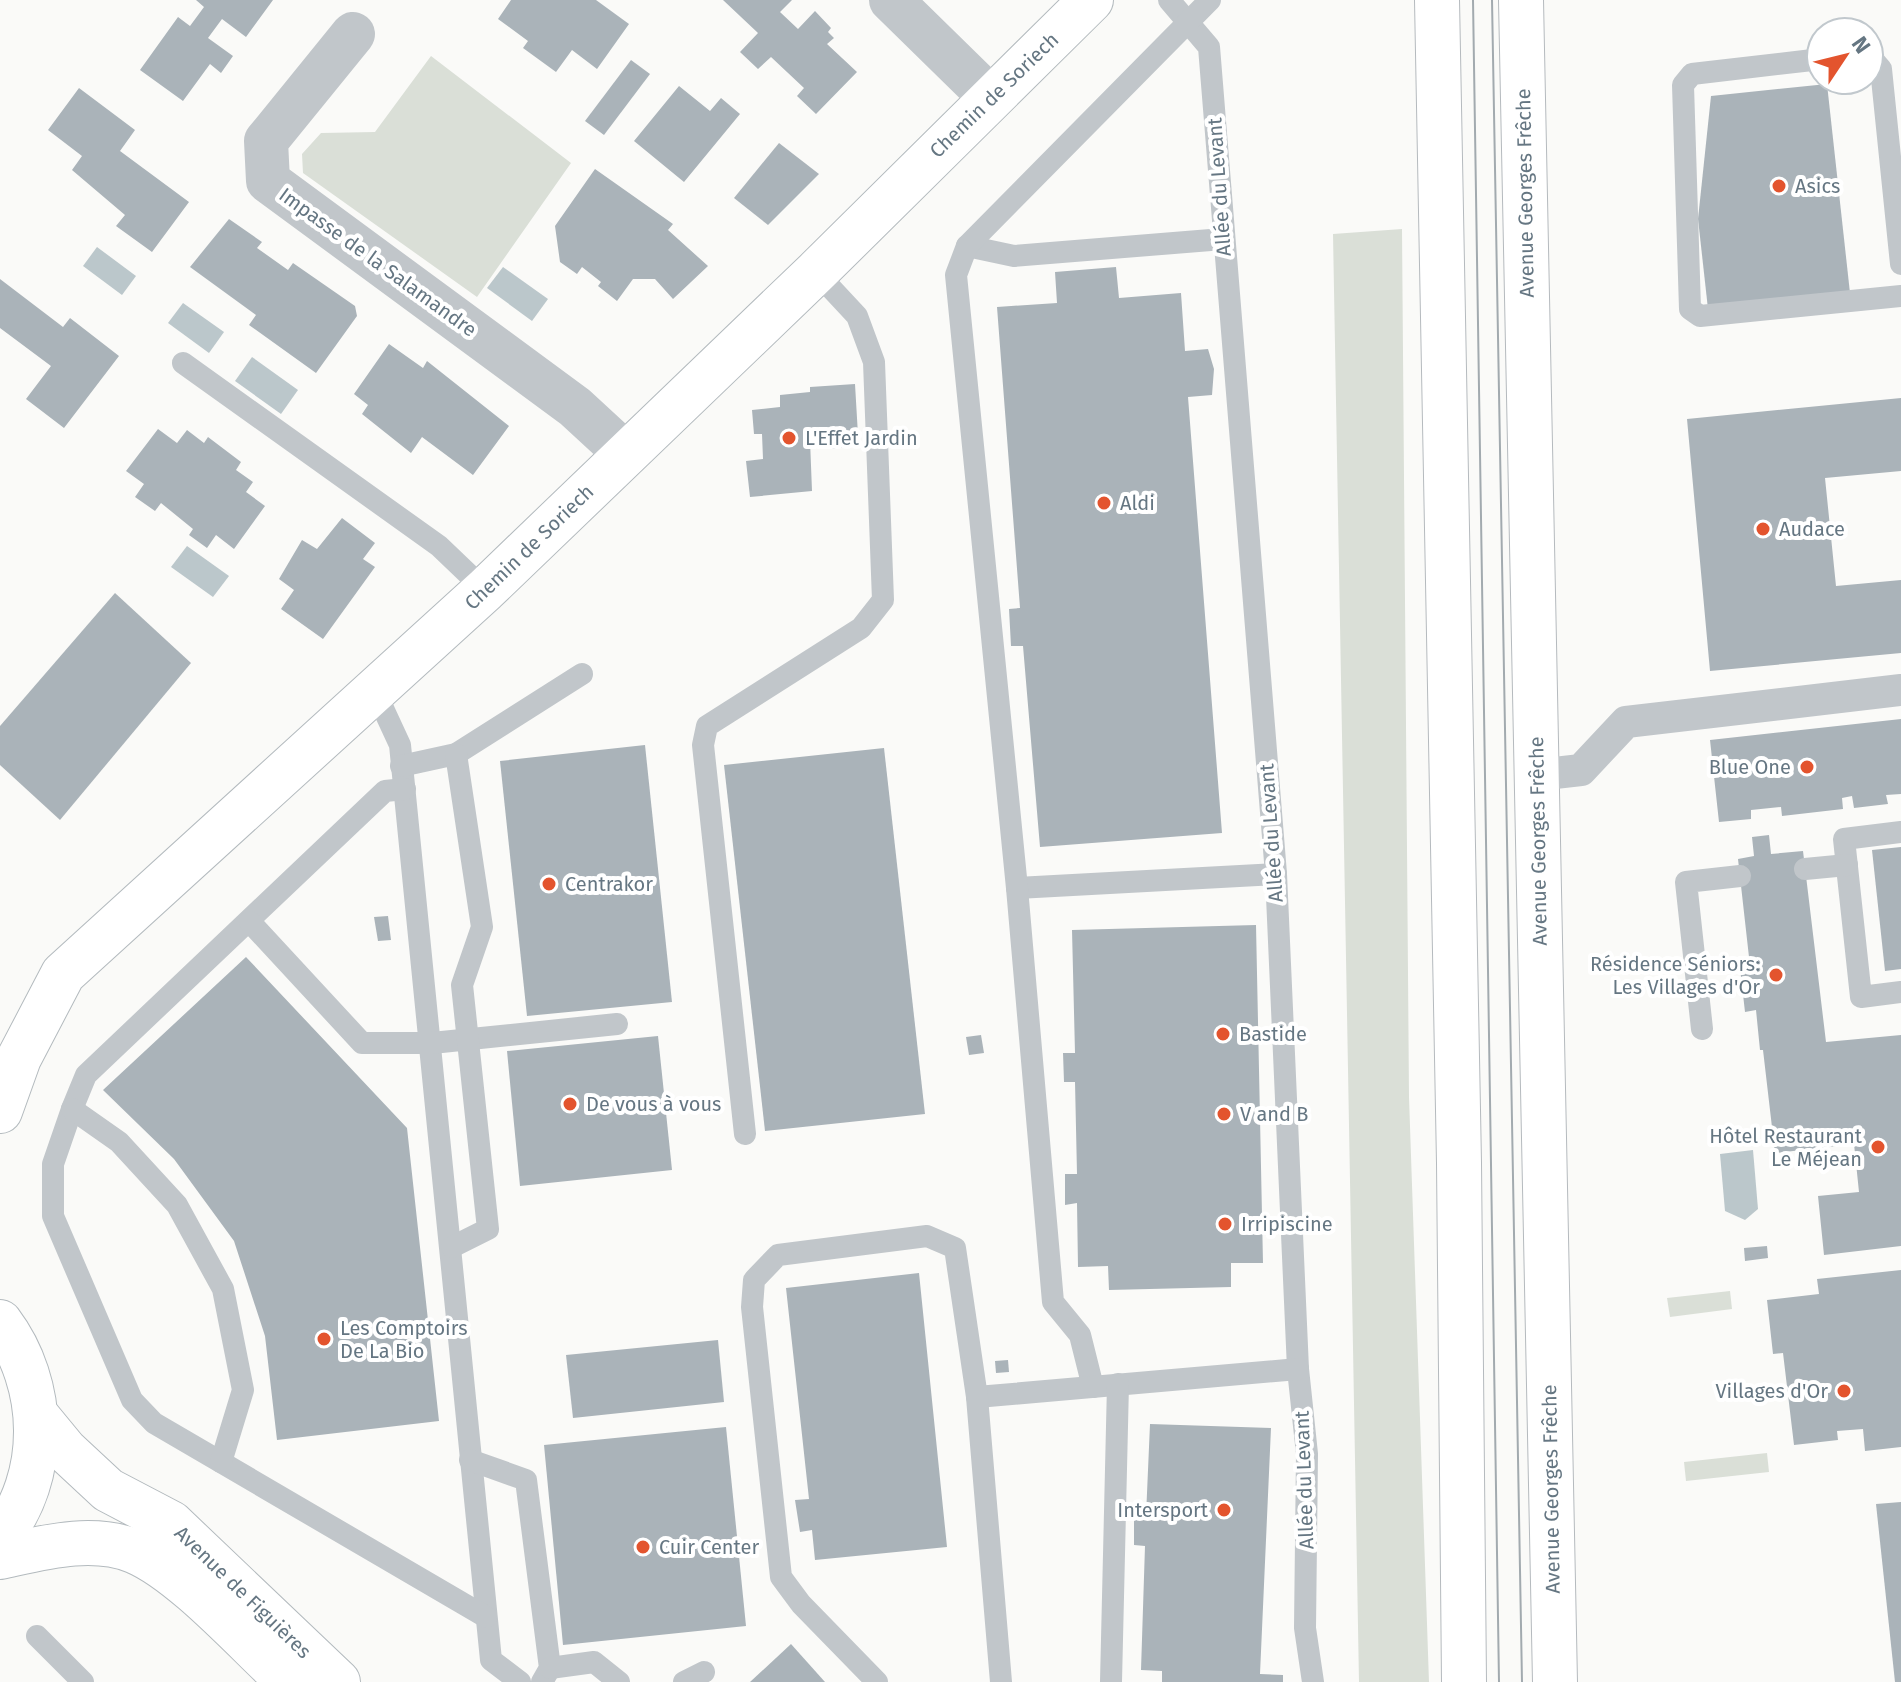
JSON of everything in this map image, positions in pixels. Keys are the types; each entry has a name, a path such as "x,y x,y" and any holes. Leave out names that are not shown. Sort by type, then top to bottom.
{"main road":[{"name":"Chemin de Soriech","path":"0,1111 19,1058 63,974 485,590 816,272 1091,0"},
{"path":"1437,0 1459,1131 1464,1682"},
{"name":"Avenue Georges Frêche","path":"1521,0 1555,1682"},
{"path":"0,1322 25,1367 37,1416 33,1470 14,1520 0,1537"},
{"name":"Avenue de Figuières","path":"37,1416 65,1450 108,1490 171,1523 338,1682"},
{"name":"Avenue de Figuières","path":"0,1557 59,1544 91,1544 133,1551 185,1585 289,1682"}],"street":[{"path":"891,0 990,97"},
{"name":"Impasse de la Salamandre","path":"353,34 266,141 268,181 575,407 626,454"},
{"path":"1537,775 1581,770 1626,722 1901,690"}],"lane":[{"name":"Allée du Levant","path":"1169,0 1209,47 1276,874 1298,1369 1307,1454 1305,1628 1313,1682"},
{"path":"1093,1387 1080,1335 1053,1302 1017,888 956,275 967,246 1210,0"},
{"path":"1805,61 1692,74 1683,85 1690,309 1700,316 1901,296"},
{"path":"1884,96 1901,264"},
{"path":"967,246 1014,256 1223,239"},
{"path":"745,1134 703,745 707,726 861,628 883,600 874,362 857,316 816,272"},
{"path":"183,363 439,546 485,590"},
{"path":"401,766 456,754 582,674"},
{"path":"375,691 400,745 491,1660 520,1682"},
{"path":"452,1247 488,1229 462,985 482,927 456,754"},
{"path":"405,789 385,791 86,1075 53,1164 53,1216 132,1400 154,1423 486,1617"},
{"path":"1901,832 1844,839 1861,997 1901,992"},
{"path":"1805,869 1847,865"},
{"path":"1017,888 1276,874"},
{"path":"1702,1029 1686,882 1740,876"},
{"path":"250,922 362,1043 432,1043 617,1024"},
{"path":"72,1109 119,1142 177,1205 223,1289 243,1390 221,1462"},
{"path":"877,1682 801,1604 781,1577 752,1307 754,1280 778,1255 927,1236 955,1248 977,1397 1001,1682"},
{"path":"977,1397 1298,1369"},
{"path":"1111,1682 1118,1384"},
{"path":"470,1460 526,1480 546,1675 594,1662 619,1682"},
{"path":"37,1636 83,1682"}],"shaded area":[{"path":"431,56 571,163 477,297 303,173 302,154 321,133 375,132"},
{"path":"1402,229 1409,1097 1429,1682 1359,1682 1333,234"},
{"path":"97,247 136,276 122,295 83,266"},
{"path":"503,267 548,299 532,321 487,288"},
{"path":"183,303 224,332 209,353 168,323"},
{"path":"252,357 298,390 281,414 235,381"},
{"path":"187,546 229,576 213,597 171,567"},
{"path":"1753,1150 1758,1209 1745,1220 1725,1211 1720,1154"},
{"path":"1730,1291 1732,1309 1670,1317 1667,1298"},
{"path":"1767,1453 1769,1472 1686,1481 1684,1462"}],"building":[{"path":"196,0 273,0 246,37 222,19 208,38 233,56 221,73 210,64 183,101 140,70 178,17 190,26 204,7"},
{"path":"511,0 596,0 629,24 597,69 572,50 556,72 523,48 528,41 498,19"},
{"path":"723,0 792,0 780,12 798,29 815,11 831,28 828,32 834,38 827,44 857,72 816,114 797,96 804,88 771,57 758,69 740,52 758,33"},
{"path":"631,60 650,74 604,135 585,121"},
{"path":"679,86 710,111 721,98 740,114 684,182 634,141"},
{"name":"Asics","path":"1805,86 1805,96 1828,96 1850,293 1708,309 1698,219 1711,96"},
{"path":"79,88 135,130 120,151 189,202 152,252 116,226 125,215 72,170 82,156 48,130"},
{"path":"779,143 819,174 768,225 734,198"},
{"path":"595,169 673,224 668,230 708,266 673,299 655,279 633,279 617,301 598,286 601,282 582,267 577,274 560,262 555,226"},
{"path":"229,219 262,242 257,248 288,270 293,263 355,306 357,316 316,373 249,325 256,315 190,267"},
{"name":"Aldi","path":"1116,267 1119,298 1181,293 1185,351 1208,349 1214,369 1212,395 1188,397 1222,833 1040,847 1023,646 1011,646 1009,609 1020,608 997,307 1057,303 1055,272"},
{"path":"0,279 63,327 70,318 119,356 64,428 26,399 51,366 0,328"},
{"path":"389,344 423,368 427,361 509,426 473,475 422,437 411,453 362,414 368,405 354,394"},
{"path":"855,384 858,435 845,437 844,447 832,449 831,438 810,440 812,491 750,497 746,461 763,459 762,434 754,434 752,410 780,407 780,395 810,392 810,387"},
{"name":"Audace","path":"1901,398 1901,471 1825,478 1836,586 1901,580 1901,653 1710,671 1687,419"},
{"path":"158,429 177,443 187,430 204,443 208,437 241,462 236,470 253,482 246,492 265,506 234,549 216,535 207,548 189,535 193,529 161,503 155,511 135,497 144,484 126,471"},
{"path":"342,518 375,543 363,559 375,567 323,639 281,609 294,590 279,579 302,540 317,549"},
{"path":"115,593 191,663 60,820 0,765 0,726"},
{"name":"Blue One","path":"1901,719 1901,794 1886,795 1888,804 1854,808 1852,796 1842,798 1843,809 1782,816 1781,807 1751,810 1751,819 1719,822 1710,740"},
{"path":"645,745 672,1002 527,1016 500,761"},
{"path":"884,748 925,1114 765,1131 724,765"},
{"path":"1769,835 1771,854 1803,851 1826,1042 1901,1035 1901,1246 1824,1255 1818,1196 1859,1192 1854,1144 1775,1153 1756,1010 1745,1012 1740,968 1750,966 1738,859 1754,856 1752,837"},
{"path":"1901,847 1901,969 1885,971 1872,850"},
{"path":"388,916 391,940 378,941 374,917"},
{"path":"1256,925 1263,1263 1231,1263 1231,1287 1109,1290 1108,1266 1078,1267 1077,1203 1065,1205 1065,1174 1077,1174 1075,1082 1064,1082 1063,1053 1075,1053 1072,930"},
{"path":"246,957 407,1128 439,1421 277,1440 265,1336 234,1241 174,1159 103,1090"},
{"path":"981,1035 984,1053 969,1055 966,1037"},
{"path":"658,1036 672,1170 520,1186 507,1051"},
{"path":"1767,1246 1768,1258 1745,1261 1744,1248"},
{"name":"Villages d'Or","path":"1901,1270 1901,1447 1865,1451 1863,1429 1837,1431 1838,1440 1794,1445 1783,1353 1773,1354 1767,1300 1819,1294 1817,1279"},
{"path":"919,1273 947,1547 815,1560 812,1530 800,1532 795,1500 809,1499 786,1288"},
{"path":"718,1340 724,1402 573,1418 566,1355"},
{"path":"1008,1360 1009,1372 996,1373 995,1361"},
{"path":"1150,1424 1271,1428 1260,1674 1283,1675 1283,1682 1162,1682 1162,1671 1141,1670 1145,1546 1134,1545 1134,1516 1146,1516"},
{"path":"726,1427 746,1626 563,1645 544,1445"},
{"path":"1901,1502 1901,1682 1895,1682 1876,1504"},
{"path":"791,1644 825,1682 750,1682"}],"tram line":[{"path":"1473,0 1499,1682"},
{"path":"1492,0 1522,1682"}],"place":[{"name":"Asics","path":"1779,186"},
{"name":"L'Effet Jardin","path":"789,438"},
{"name":"Aldi","path":"1104,503"},
{"name":"Audace","path":"1763,529"},
{"name":"Blue One","path":"1807,767"},
{"name":"Centrakor","path":"549,884"},
{"name":"Résidence Séniors: Les Villages d'Or","path":"1776,975"},
{"name":"Bastide","path":"1223,1034"},
{"name":"De vous à vous","path":"570,1104"},
{"name":"V and B","path":"1224,1114"},
{"name":"Hôtel Restaurant Le Méjean","path":"1878,1147"},
{"name":"Irripiscine","path":"1225,1224"},
{"name":"Les Comptoirs De La Bio","path":"324,1339"},
{"name":"Villages d'Or","path":"1844,1391"},
{"name":"Intersport","path":"1224,1510"},
{"name":"Cuir Center","path":"643,1547"}]}
